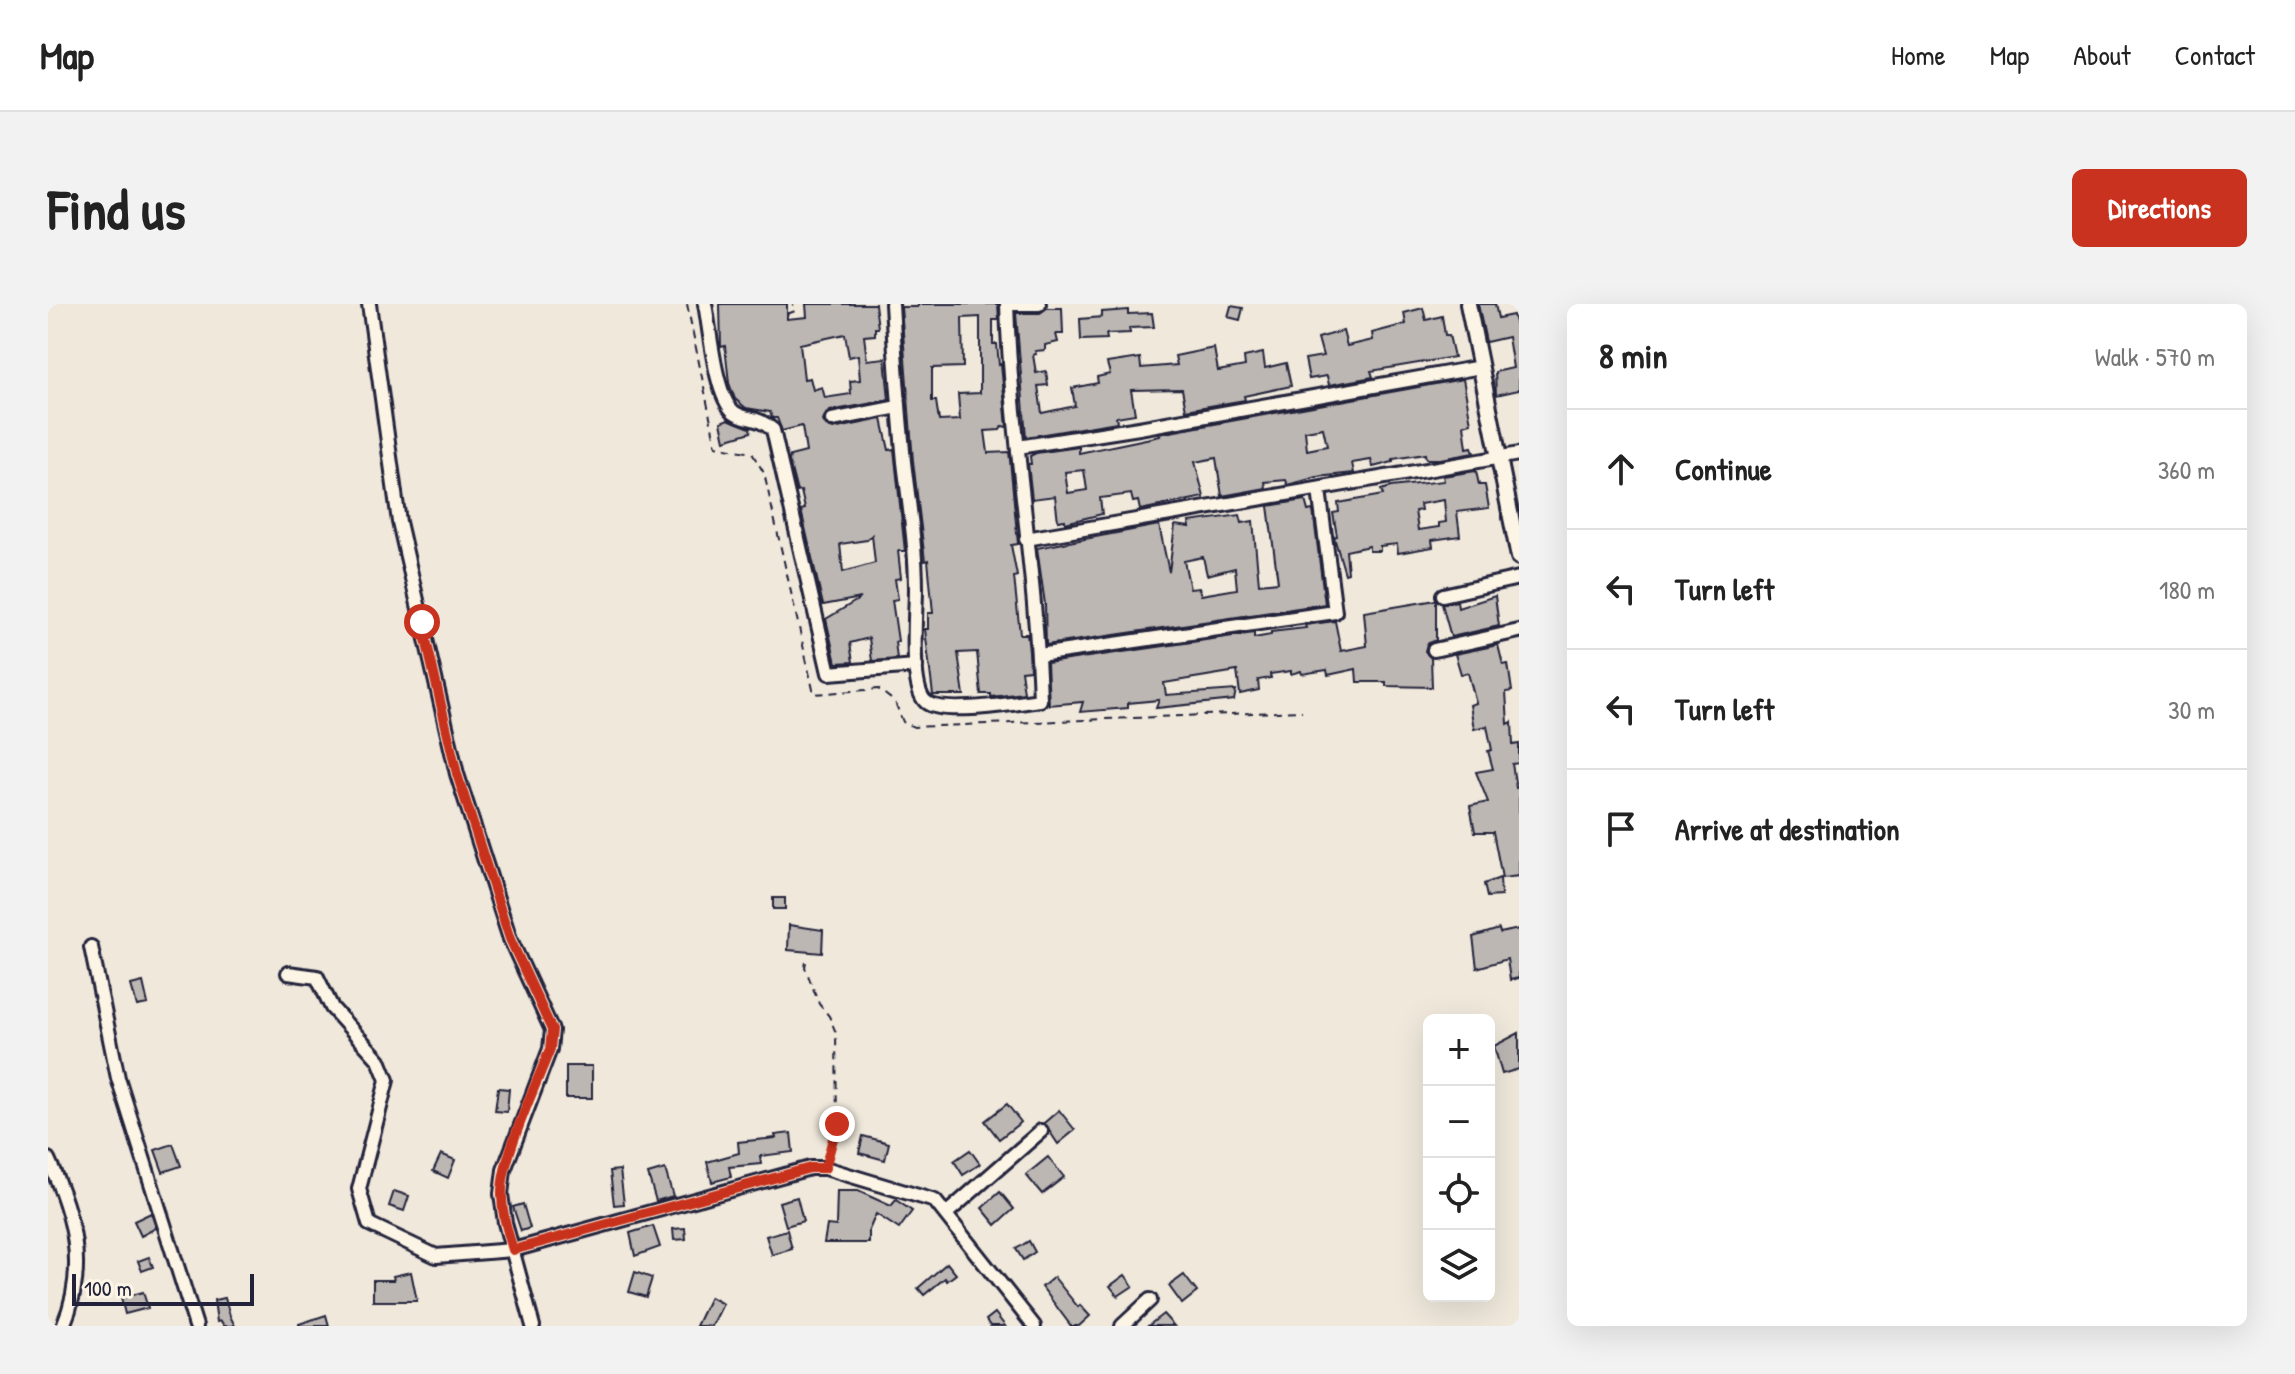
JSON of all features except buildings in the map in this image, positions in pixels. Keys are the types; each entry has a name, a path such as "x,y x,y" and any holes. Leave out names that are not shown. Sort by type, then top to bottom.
{"main road":[{"path":"1468,304 1519,557"}],"street":[{"path":"369,304 399,522 457,774 510,939 552,1030 550,1049 504,1170 501,1194 505,1223 533,1326"},
{"path":"705,304 723,399 735,412 756,417 773,430 829,673 916,666"},
{"path":"892,304 898,407 916,571 916,666 920,694 935,707 977,708 1040,700 1039,655 1026,539 1007,304 1039,304"},
{"path":"1018,447 1481,367"},
{"path":"832,420 898,407"},
{"path":"1026,539 1519,454"},
{"path":"1039,655 1335,612 1319,490"},
{"path":"1443,595 1519,578"},
{"path":"1434,650 1519,631"},
{"path":"91,947 118,1078 196,1326"},
{"path":"288,973 317,977 332,1008 379,1060 387,1080 359,1189 369,1224 436,1256 513,1250 810,1168 825,1168 935,1201 1034,1326"},
{"path":"946,1214 1041,1131"},
{"path":"48,1159 71,1218 78,1264 72,1305 63,1326"},
{"path":"1122,1326 1150,1300"}],"path":[{"path":"787,314 795,311 793,304"},
{"path":"806,962 805,967 819,1004 829,1016 836,1033 837,1124 825,1168"}],"route":[{"path":"422,622 457,774 510,939 546,1011 552,1030 550,1049 504,1170 501,1194 513,1250 810,1168 825,1168 837,1124"}]}
